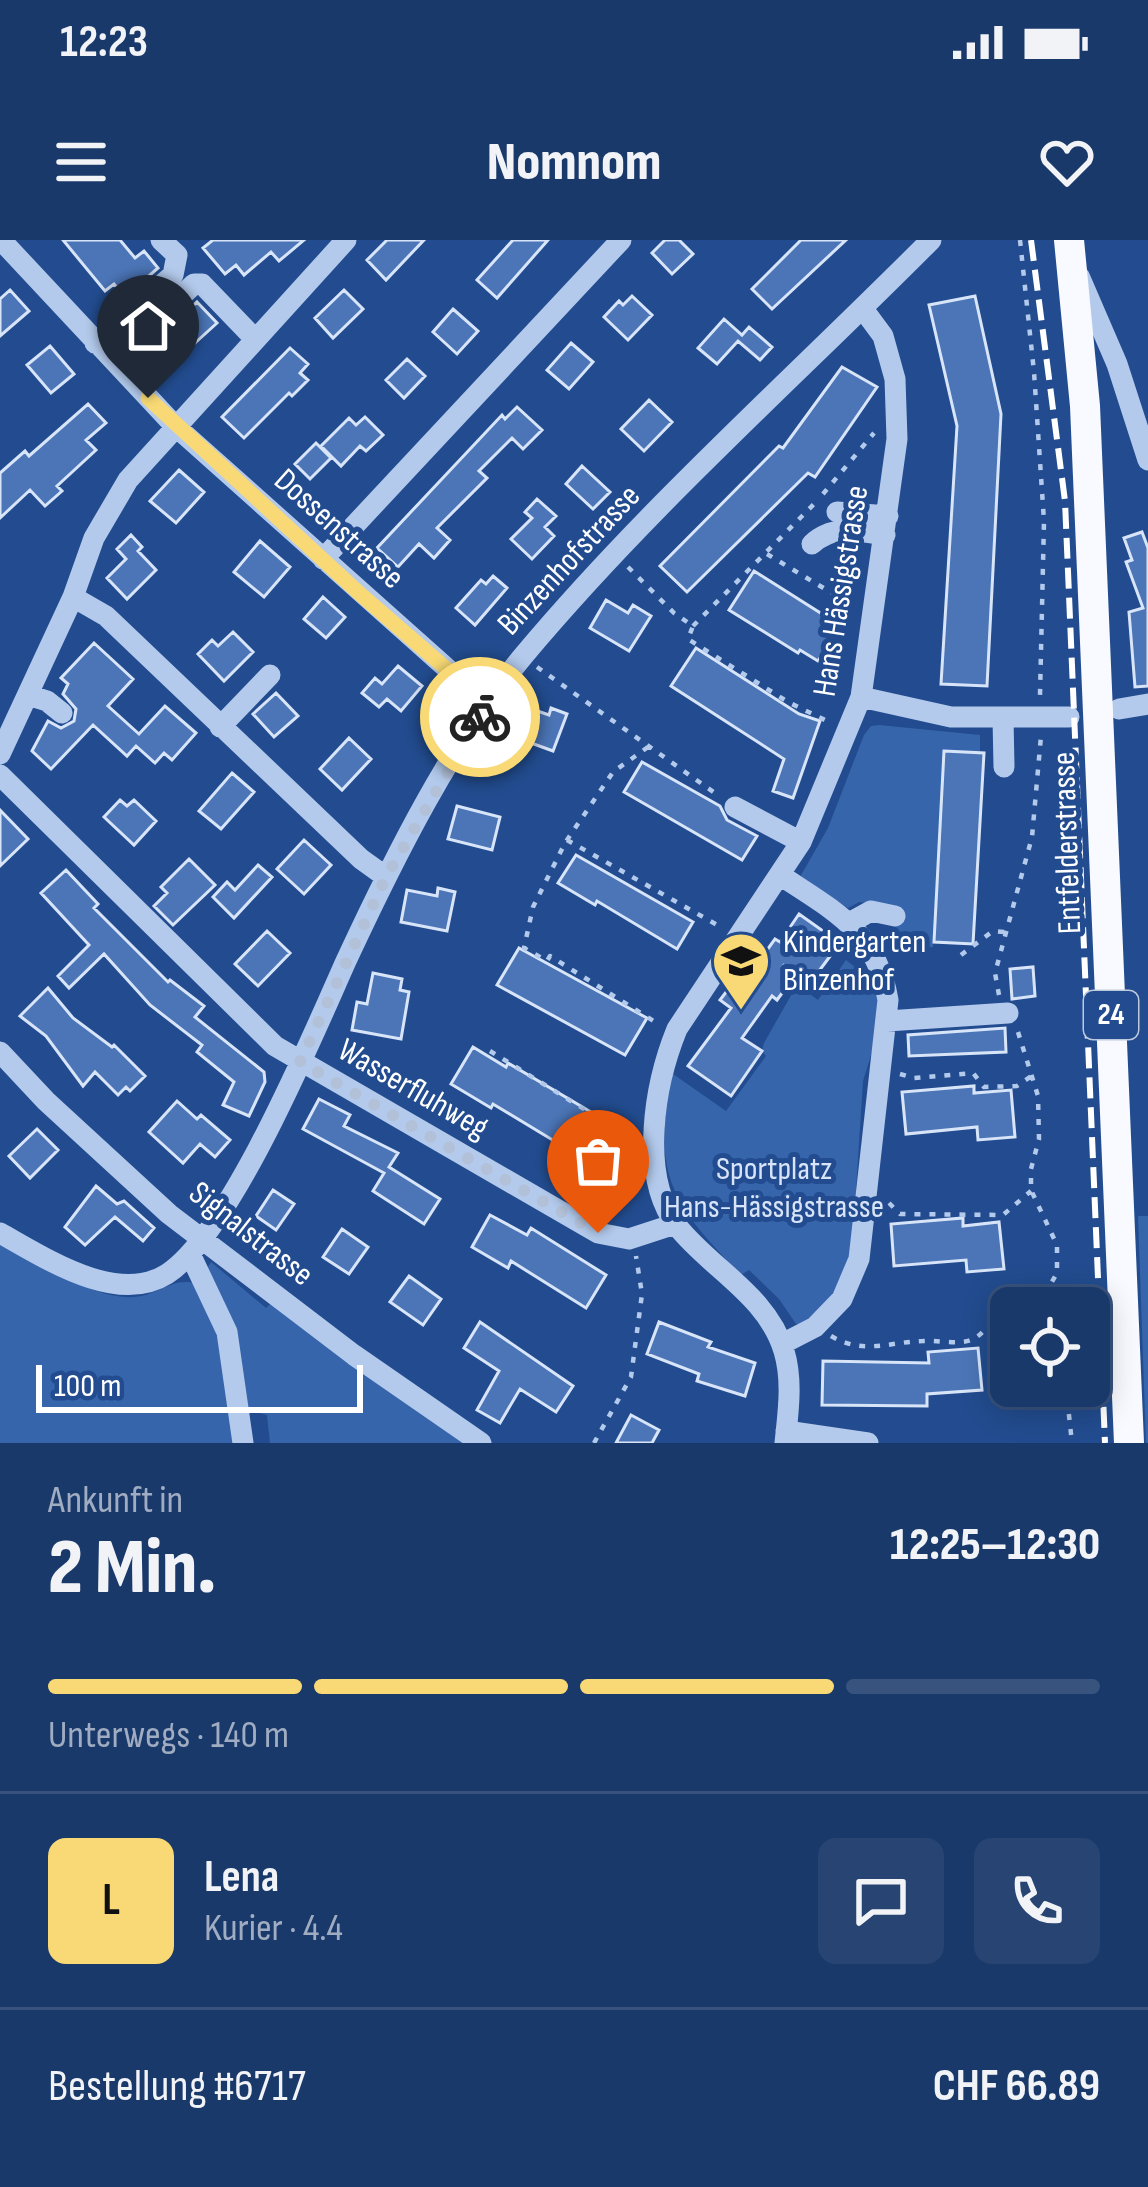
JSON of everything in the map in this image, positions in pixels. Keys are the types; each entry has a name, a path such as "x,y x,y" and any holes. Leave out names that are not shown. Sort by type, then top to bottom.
{"main road":[{"name":"Entfelderstrasse","path":"1071,251 1088,468 1129,1443"}],"street":[{"name":"Dossenstrasse","path":"2,240 174,425 488,705"},
{"path":"95,343 173,275 176,255 161,240"},
{"path":"312,240 328,258"},
{"path":"0,754 7,717 28,695 94,538 128,480 346,240"},
{"path":"323,560 621,240"},
{"name":"Binzenhofstrasse","path":"196,1247 256,1148 386,877 488,705 523,657 615,555 931,240"},
{"path":"1071,251 1117,364 1148,460"},
{"path":"142,333 194,284 202,284 254,338"},
{"name":"Hans Hässigstrasse","path":"786,1437 789,1377 782,1344 753,1299 676,1224 656,1167 654,1122 666,1056 677,1029 801,842 862,697 886,525 895,379 884,336 862,309"},
{"path":"837,512 886,525"},
{"path":"812,544 824,533 886,525"},
{"path":"73,597 106,616 361,859 386,877"},
{"path":"220,727 270,675"},
{"path":"28,695 62,713"},
{"path":"862,697 951,717 1069,717"},
{"path":"1119,709 1148,704"},
{"path":"1003,718 1004,767"},
{"name":"Wasserfluhweg","path":"0,775 275,1046 598,1233 634,1237"},
{"path":"735,807 801,842"},
{"path":"780,875 851,922 884,978 887,1021 859,1258 851,1283 815,1328 782,1344"},
{"path":"851,922 871,911 895,916"},
{"path":"887,1021 1008,1013"},
{"name":"Signalstrasse","path":"0,1052 196,1247 481,1443"},
{"path":"634,1237 676,1224"},
{"path":"0,1233 112,1287 162,1277 196,1247 227,1332 243,1443"},
{"path":"786,1437 868,1443"}],"path":[{"path":"1020,240 1044,521 1041,758 1032,837 995,973 999,996 1034,1075 1039,1139 1031,1190 1057,1244 1057,1274 1049,1287"},
{"path":"848,731 788,703 688,639 693,626 795,527 883,422 895,424"},
{"path":"767,554 874,614"},
{"path":"615,555 693,626"},
{"path":"523,657 735,807"},
{"path":"648,747 613,772 567,840 533,907 524,948 547,961 550,956 657,1024 677,1029"},
{"path":"567,840 738,933"},
{"path":"961,955 992,931 1004,932"},
{"path":"782,965 800,979"},
{"path":"490,1051 614,1127 654,1122"},
{"path":"879,1069 914,1078 973,1073 984,1087 1017,1086 1034,1075"},
{"path":"865,1201 891,1203 900,1214 1003,1215 1031,1190"},
{"path":"594,1443 631,1377 642,1294 634,1237"},
{"path":"815,1328 845,1345 876,1349 916,1341 973,1340 990,1325"},
{"path":"1068,1407 1072,1443"}],"green space":[{"path":"871,726 980,735 980,753 944,752 933,947 896,950 895,905 859,902 848,908 800,877 828,828 864,735"},
{"name":"Sportplatz Hans-Hässigstrasse","path":"846,960 874,982 878,1000 876,1039 863,1081 851,1267 836,1297 807,1324 796,1324 749,1270 741,1275 684,1207 666,1164 667,1109 673,1074 726,1111 766,1056 764,1043 797,985 818,1000"},
{"path":"1138,1216 1148,1216 1148,1443 1146,1443"},
{"path":"0,1243 65,1278 118,1296 143,1296 180,1283 197,1284 219,1322 238,1443 0,1443"},
{"path":"211,1262 266,1308 271,1303 466,1443 270,1443 267,1415 249,1410 208,1267"}],"building":[{"path":"63,240 120,240 135,258 144,251 158,268 125,297 114,284 105,291"},
{"path":"213,240 304,240 279,261 271,252 244,275 236,265 225,274 203,248"},
{"path":"387,240 424,240 386,280 367,260"},
{"path":"513,240 548,240 497,298 477,280"},
{"path":"665,240 679,240 693,254 672,274 652,253"},
{"path":"801,240 846,240 772,309 752,289"},
{"path":"10,290 29,311 0,336 0,299"},
{"path":"344,290 363,309 333,338 315,318"},
{"path":"632,296 652,315 628,340 604,317 619,301 623,305"},
{"path":"975,296 1001,414 987,686 941,684 957,426 929,305"},
{"path":"197,302 217,323 163,372 145,353"},
{"path":"453,309 478,331 457,354 433,332"},
{"path":"724,319 742,335 749,327 772,347 760,360 738,341 717,364 698,348"},
{"path":"571,343 593,362 569,389 547,370"},
{"path":"50,346 74,374 51,393 27,365"},
{"path":"290,348 308,364 300,373 308,380 244,438 222,417"},
{"path":"407,359 425,376 404,398 386,380"},
{"path":"842,367 877,387 815,477 808,473 687,592 660,566 779,446 783,448"},
{"path":"649,400 672,422 644,451 621,429"},
{"path":"88,404 106,423 86,440 96,450 57,486 62,491 45,506 30,490 0,518 0,473 25,451 29,456"},
{"path":"517,407 542,430 523,449 512,438 479,471 487,478 437,528 450,540 434,558 419,544 398,567 377,548 502,415 505,419"},
{"path":"365,417 383,435 366,451 360,446 341,466 321,446 349,418 356,425"},
{"path":"316,443 331,458 310,479 295,464"},
{"path":"582,466 610,492 593,509 566,484"},
{"path":"179,470 204,492 176,523 150,501"},
{"path":"537,499 556,516 545,527 554,536 532,559 511,539 532,518 525,512"},
{"path":"1142,532 1148,548 1148,686 1135,687 1129,612 1143,608 1126,562 1132,560 1124,538"},
{"path":"131,535 142,547 138,551 156,570 127,599 107,578 126,559 117,549"},
{"path":"260,541 290,567 264,597 234,572"},
{"path":"754,571 841,626 818,661 729,610"},
{"path":"493,576 507,588 475,625 456,608 481,580 486,584"},
{"path":"323,597 345,617 326,638 304,619"},
{"path":"606,600 628,613 633,605 651,616 629,651 590,628"},
{"path":"233,632 253,652 224,681 198,654 212,640 218,646"},
{"path":"94,643 133,679 108,706 139,734 165,706 196,733 172,760 164,753 155,763 136,746 127,756 93,725 51,769 32,751 48,721 61,728 74,721 76,709 63,694 68,684 61,678"},
{"path":"696,648 799,714 820,721 793,798 773,791 784,759 671,686"},
{"path":"398,666 422,686 401,711 387,699 379,707 362,693 375,678 382,684"},
{"path":"276,693 298,716 274,737 253,714"},
{"path":"523,706 549,715 551,708 567,714 553,751 512,736"},
{"path":"349,738 371,759 342,790 320,769"},
{"path":"944,751 984,753 973,944 934,942"},
{"path":"642,762 720,806 727,820 757,836 742,860 624,792"},
{"path":"232,773 254,792 221,829 199,811"},
{"path":"120,800 127,806 134,800 156,821 134,845 104,817"},
{"path":"457,806 500,817 492,850 448,839"},
{"path":"0,810 28,839 0,866"},
{"path":"304,840 331,865 304,894 277,869"},
{"path":"576,855 693,922 677,949 558,883"},
{"path":"189,859 215,885 173,925 154,906 167,893 161,887"},
{"path":"258,865 272,877 234,918 213,897 227,882 235,890"},
{"path":"66,870 98,904 94,908 168,982 204,1006 195,1017 264,1072 265,1082 249,1116 223,1105 234,1082 197,1052 202,1045 150,1005 104,954 69,988 58,976 89,945 41,893"},
{"path":"438,888 455,892 447,931 401,922 407,890 437,896"},
{"path":"799,914 840,943 813,979 799,970 777,1000 772,996 742,1038 762,1051 731,1096 688,1066 731,1008 720,1000 753,957 759,961 775,939 780,942"},
{"path":"267,931 290,953 258,986 235,964"},
{"path":"519,948 647,1018 625,1055 497,985"},
{"path":"1033,967 1035,996 1012,999 1010,969"},
{"path":"373,973 402,979 400,990 409,992 401,1039 352,1030 357,1002 367,1004"},
{"path":"48,988 73,1018 114,1045 145,1076 130,1091 126,1087 118,1095 95,1072 83,1086 46,1036 20,1016"},
{"path":"1005,1028 1006,1052 909,1056 908,1035"},
{"path":"473,1047 601,1118 579,1156 451,1084"},
{"path":"974,1086 974,1093 1011,1090 1015,1137 978,1140 977,1127 906,1134 902,1092"},
{"path":"319,1099 350,1115 344,1126 398,1153 389,1167 440,1199 424,1224 373,1191 384,1173 303,1129"},
{"path":"177,1101 230,1140 215,1157 200,1144 183,1163 149,1132"},
{"path":"37,1129 58,1150 30,1178 9,1156"},
{"path":"590,1146 618,1164 605,1184 577,1165"},
{"path":"96,1186 117,1204 124,1201 154,1228 143,1241 115,1217 85,1245 65,1227"},
{"path":"273,1190 294,1204 276,1230 256,1216"},
{"path":"490,1215 527,1235 531,1228 606,1275 586,1308 511,1261 508,1268 472,1247"},
{"path":"963,1218 963,1226 999,1222 1004,1269 967,1272 966,1260 894,1266 891,1224"},
{"path":"342,1229 368,1247 349,1274 323,1257"},
{"path":"409,1276 441,1299 423,1325 390,1302"},
{"path":"480,1322 573,1386 556,1412 520,1389 500,1423 477,1410 499,1371 464,1348"},
{"path":"659,1322 711,1342 708,1347 755,1363 745,1396 697,1381 699,1374 647,1354"},
{"path":"978,1348 982,1390 927,1394 927,1406 822,1405 823,1361 929,1363 928,1352"},
{"path":"631,1415 659,1430 652,1443 616,1443"}],"railway":[{"path":"1031,240 1065,501 1105,1443"}],"way so far":[{"path":"480,717 386,877 300,1062 598,1233"}],"place":[{"name":"Kindergarten Binzenhof","path":"741,1012"}],"route":[{"path":"148,398 488,705 480,717"}]}
